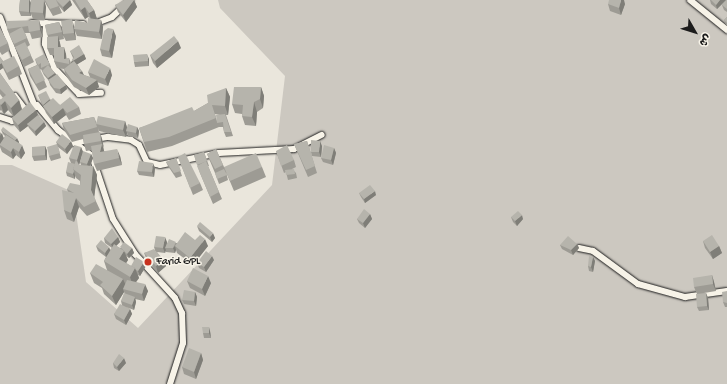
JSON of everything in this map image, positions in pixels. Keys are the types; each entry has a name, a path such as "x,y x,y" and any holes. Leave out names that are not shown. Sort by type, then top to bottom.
{"street":[{"path":"26,23 103,23 130,0"},
{"path":"690,0 727,30"},
{"path":"0,17 37,105 58,130 73,143 92,156 113,219 135,254 174,298 182,313 184,343 170,384"},
{"path":"3,24 13,23"},
{"path":"46,24 45,44 54,68 79,94 101,93"},
{"path":"9,88 27,112"},
{"path":"0,117 12,121 37,105"},
{"path":"58,130 65,128"},
{"path":"73,143 108,138 131,140 139,145 147,162 160,165 219,153 294,149 322,135"},
{"path":"580,248 593,250 638,284 684,297 727,291"}],"shaded area":[{"path":"218,0 727,0 727,384 0,384 0,165 12,165 73,192 86,282 138,328 272,185 285,76 220,8"}],"building":[{"path":"20,0 29,0 29,12 19,11"},
{"path":"31,0 44,0 43,13 30,12"},
{"path":"45,0 56,0 59,6 50,9"},
{"path":"56,0 70,0 63,7"},
{"path":"75,0 87,0 94,10 89,13 85,7 81,10"},
{"path":"124,0 134,0 123,15 115,5"},
{"path":"609,0 621,0 619,8 608,4"},
{"path":"711,0 720,0 716,5"},
{"path":"727,0 727,9 722,5"},
{"path":"88,18 101,20 99,32 74,29 75,20 88,23"},
{"path":"72,19 74,33 63,34 61,21"},
{"path":"39,20 40,30 29,32 28,26 7,29 6,21"},
{"path":"59,22 62,32 47,35 45,25"},
{"path":"22,27 27,38 14,44 9,34"},
{"path":"0,28 8,43 0,47"},
{"path":"108,28 113,29 109,51 100,49 104,31"},
{"path":"58,36 58,47 64,47 64,59 69,58 69,64 54,61 54,48 47,48 47,37"},
{"path":"174,36 178,41 155,61 150,55"},
{"path":"25,42 31,55 22,60 15,47"},
{"path":"79,45 84,54 71,62 74,57 70,51"},
{"path":"44,54 50,64 41,68 41,63 38,65 35,59"},
{"path":"147,54 148,61 134,62 133,55"},
{"path":"14,56 19,66 7,73 1,62"},
{"path":"0,57 3,61 0,64"},
{"path":"94,59 110,68 105,79 88,72"},
{"path":"74,61 82,71 79,73 97,80 86,88 72,80 64,69"},
{"path":"38,65 45,80 36,84 28,69"},
{"path":"48,65 55,73 48,78 42,71"},
{"path":"0,73 19,100 11,108 5,101 1,105 0,104 0,100 6,95 0,89"},
{"path":"57,74 66,85 60,89 54,88 48,80"},
{"path":"234,87 261,87 260,99 254,102 252,117 242,116 243,105 232,104"},
{"path":"226,88 225,106 212,105 216,118 169,137 144,142 139,128 192,107 194,111 208,103 207,95"},
{"path":"46,91 50,99 43,105 38,95"},
{"path":"70,97 79,107 67,113 63,108 52,117 43,106 53,98 60,105"},
{"path":"30,102 36,110 18,125 12,118"},
{"path":"225,114 231,132 224,132 223,122 217,123 216,115"},
{"path":"38,115 44,122 35,131 27,124"},
{"path":"98,116 125,121 123,130 96,124"},
{"path":"94,117 97,127 70,135 62,123"},
{"path":"128,124 137,127 136,133 126,131"},
{"path":"3,127 17,138 15,140 1,130"},
{"path":"100,132 101,141 84,144 83,135"},
{"path":"62,134 71,141 65,149 56,142"},
{"path":"6,135 22,145 19,152 13,148 11,152 0,145"},
{"path":"311,140 320,141 319,152 311,152"},
{"path":"307,141 315,166 306,170 294,144"},
{"path":"57,144 60,153 49,156 47,147"},
{"path":"102,144 100,152 117,149 119,158 94,164 91,146"},
{"path":"74,145 81,147 77,160 69,158"},
{"path":"287,145 294,160 281,166 276,151"},
{"path":"324,145 334,148 331,160 321,158"},
{"path":"45,146 45,155 32,156 32,147"},
{"path":"216,149 223,165 215,169 207,154"},
{"path":"83,151 91,154 87,164 80,162"},
{"path":"204,152 207,161 197,165 194,155"},
{"path":"185,153 200,183 190,188 178,157"},
{"path":"256,153 262,167 230,181 224,167"},
{"path":"176,158 181,171 174,173 166,162"},
{"path":"76,160 79,165 93,166 91,190 96,201 84,207 76,198 71,213 64,210 62,190 74,193 67,189 70,183 80,185 81,175 73,169"},
{"path":"139,161 153,163 152,172 137,171"},
{"path":"206,161 219,192 210,197 197,166"},
{"path":"68,162 75,164 73,174 66,172"},
{"path":"224,169 227,175 217,179 215,173"},
{"path":"294,169 295,174 286,175 285,170"},
{"path":"370,185 375,191 364,199 359,193"},
{"path":"364,209 370,214 363,223 357,219"},
{"path":"518,211 522,215 515,221 511,217"},
{"path":"200,222 213,233 210,237 197,226"},
{"path":"112,228 118,237 111,244 104,238"},
{"path":"185,232 195,240 200,235 205,239 190,258 175,246"},
{"path":"712,235 719,246 710,252 703,241"},
{"path":"156,236 165,237 163,248 154,247"},
{"path":"568,236 577,244 571,250 560,245"},
{"path":"169,239 176,242 173,248 165,248"},
{"path":"101,240 109,247 105,253 96,246"},
{"path":"124,242 132,248 127,254 120,247"},
{"path":"114,244 124,251 119,259 135,268 130,277 104,261"},
{"path":"154,249 163,259 156,266 144,253"},
{"path":"206,251 212,256 204,267 197,263"},
{"path":"589,256 593,257 591,267 588,266"},
{"path":"136,257 144,262 138,271 131,266"},
{"path":"96,264 123,279 112,296 100,285 103,282 90,273"},
{"path":"193,268 208,276 202,289 187,281"},
{"path":"712,275 713,284 694,287 693,278"},
{"path":"127,280 145,284 142,294 123,289"},
{"path":"184,290 195,292 194,301 182,300"},
{"path":"727,291 727,303 723,302 722,292"},
{"path":"124,293 135,297 132,305 121,301"},
{"path":"706,293 707,306 697,307 696,294"},
{"path":"120,304 130,309 124,320 114,314"},
{"path":"202,327 209,327 209,333 203,333"},
{"path":"189,348 201,353 194,372 182,367"},
{"path":"119,354 124,358 117,367 113,363"}],"place":[{"name":"Farid GPL","path":"148,262"}]}
